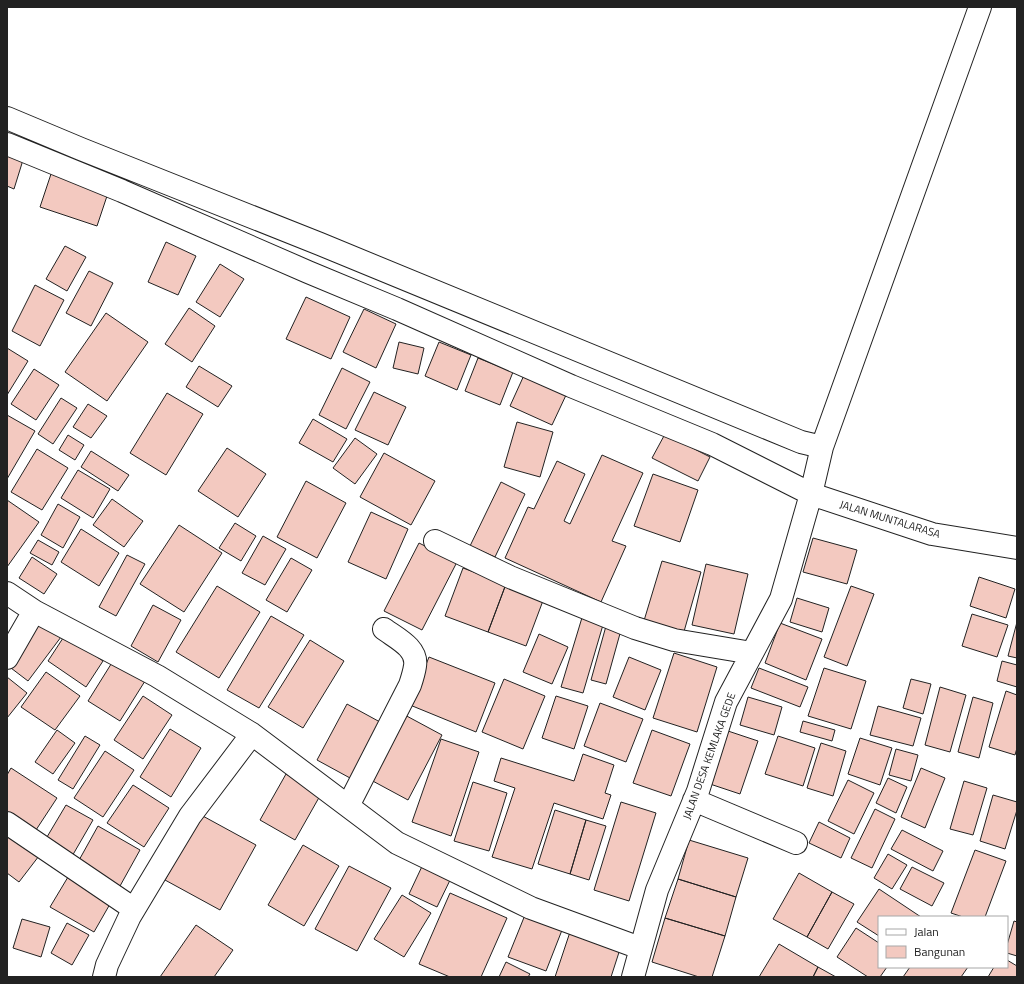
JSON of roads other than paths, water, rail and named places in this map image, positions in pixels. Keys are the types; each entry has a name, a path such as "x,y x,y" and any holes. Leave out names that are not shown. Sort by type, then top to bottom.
{"street":[{"name":"JALAN DESA KEMLAKA GEDE","path":"633,977 656,890 694,800 726,702 781,599 812,492 821,453 980,7"},
{"path":"7,118 81,149 314,259"},
{"path":"7,144 122,191 314,259 801,442 821,453"},
{"name":"JALAN MUNTALARASA","path":"314,259 397,309 618,406 712,444 812,492 932,534 1017,548"},
{"path":"436,541 510,577 635,628 674,640 752,653"},
{"path":"7,593 34,611 157,676 252,734 397,843 531,908 640,948"},
{"path":"7,658 34,611"},
{"path":"348,806 410,685 416,665 415,656 410,648 384,629"},
{"path":"104,977 126,924 134,909 190,816 252,734"},
{"path":"694,800 796,843"},
{"path":"7,823 134,909"}]}
